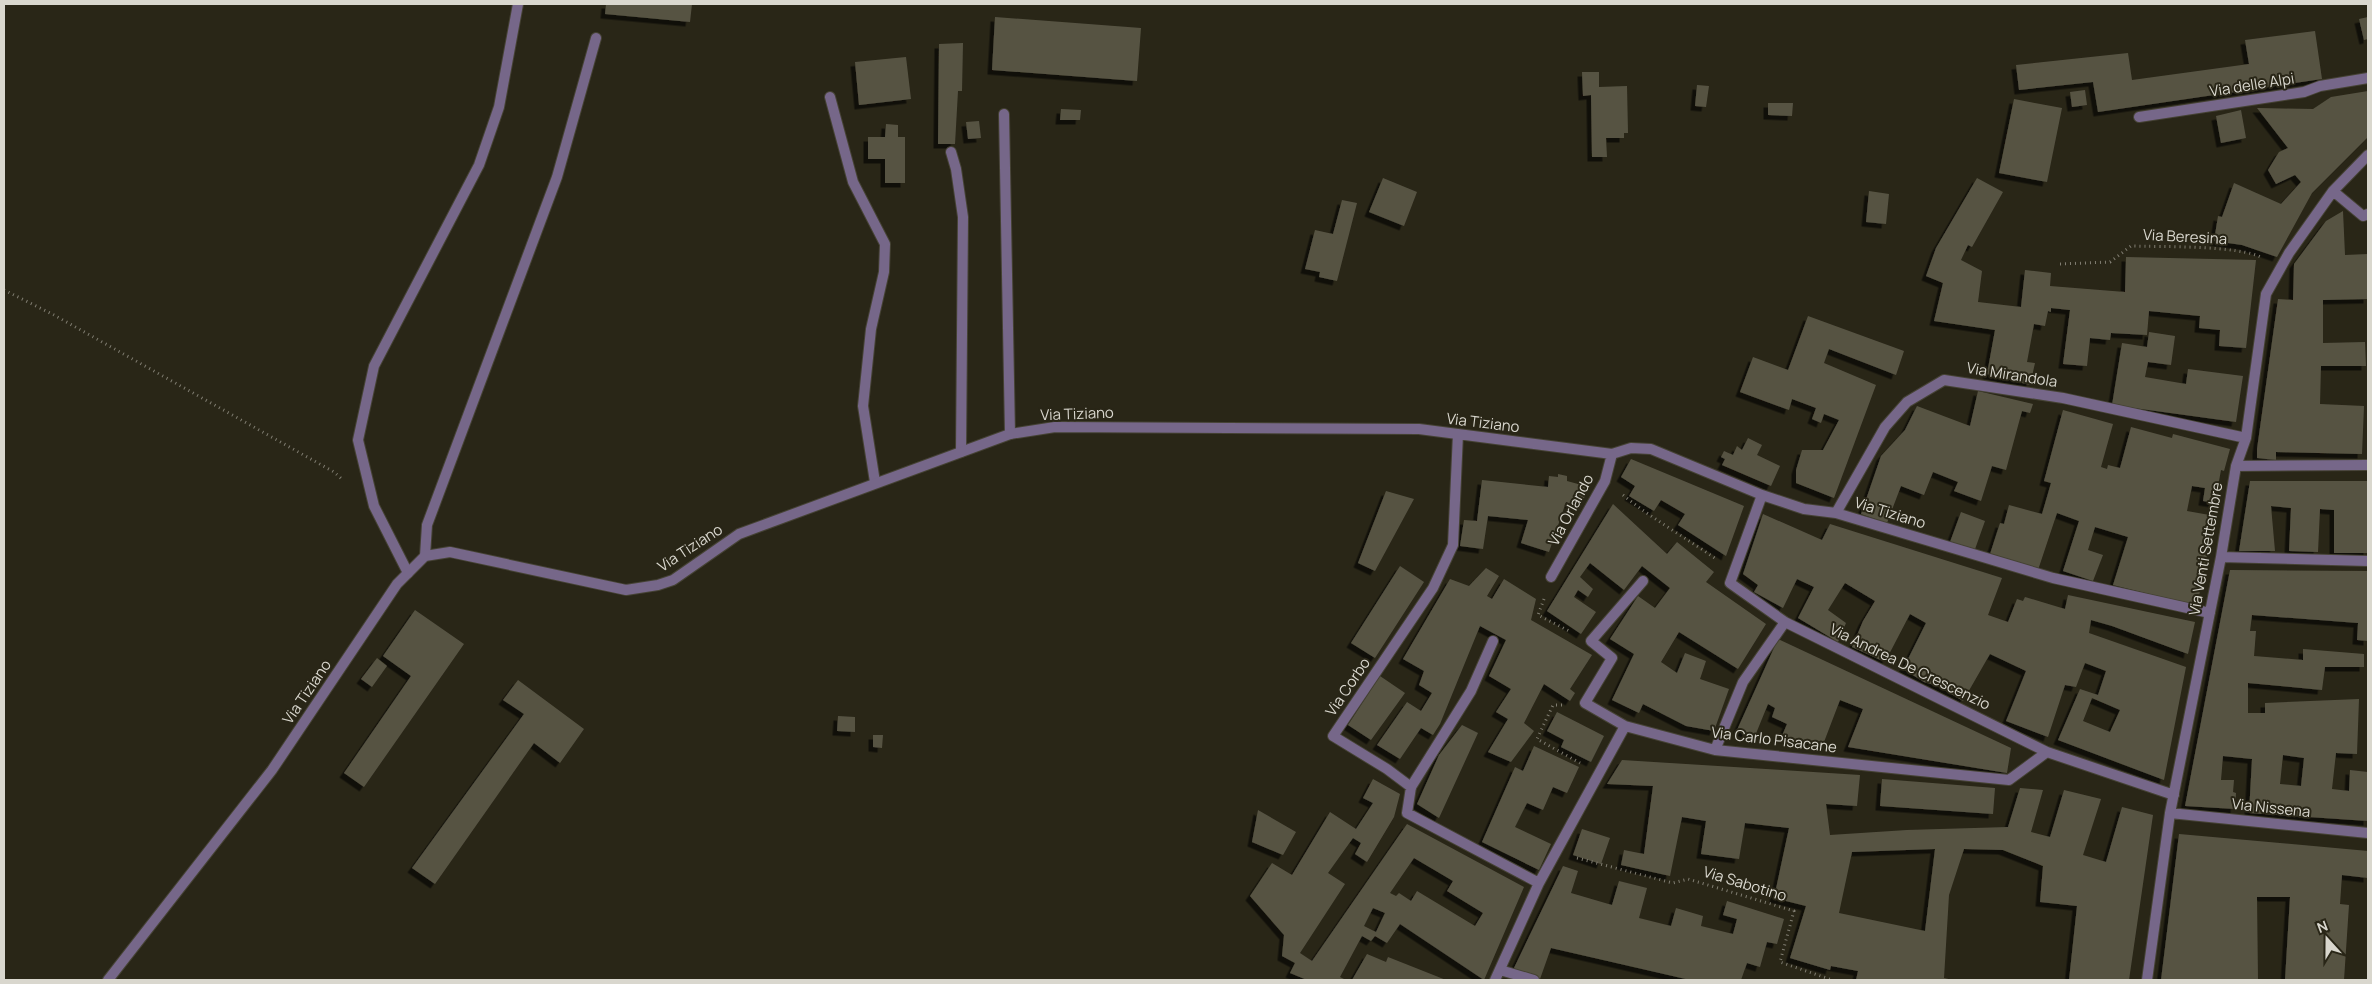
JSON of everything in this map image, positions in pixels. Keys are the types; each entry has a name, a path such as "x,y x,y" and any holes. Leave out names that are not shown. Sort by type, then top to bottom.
{"street":[{"path":"408,572 374,506 358,440 374,366 479,165 499,107 518,4"},
{"path":"425,556 427,524 556,177 596,38"},
{"name":"Via delle Alpi","path":"2139,117 2304,92 2320,86 2368,78"},
{"path":"830,97 853,182 885,244 884,272 872,329 863,406 875,482"},
{"path":"1004,114 1010,434"},
{"path":"951,152 956,169 963,217 961,452"},
{"name":"Via Venti Settembre","path":"2147,980 2170,813 2221,557 2236,466 2246,438 2266,294 2281,268 2333,191 2368,155"},
{"path":"2333,191 2363,216 2368,214"},
{"name":"Via Mirandola","path":"1836,513 1885,427 1907,402 1944,380 2063,398 2246,438"},
{"name":"Via Tiziano","path":"108,980 272,770 382,604 408,572 425,556 450,552 626,590 650,586 673,580 739,534 875,482 1010,434 1056,427 1418,430 1612,454 1631,448 1652,449 1762,495 1804,509 1836,513 2053,578 2210,613"},
{"name":"Via Corbo","path":"1411,787 1387,769 1333,736 1433,588 1452,546 1458,434"},
{"name":"Via Orlando","path":"1551,577 1604,480 1612,454"},
{"path":"2236,466 2368,465"},
{"path":"1733,570 1762,495"},
{"path":"2221,557 2368,561"},
{"name":"Via Andrea De Crescenzio","path":"1733,570 1730,582 1785,622 2047,752 2174,795"},
{"path":"1586,703 1612,658 1591,641 1642,581"},
{"path":"1715,750 1743,682 1785,622"},
{"path":"1493,641 1471,691 1411,787 1407,813 1539,883"},
{"name":"Via Carlo Pisacane","path":"1586,703 1625,726 1715,750 2009,780 2047,752"},
{"path":"1495,980 1539,883 1625,726"},
{"name":"Via Nissena","path":"2170,813 2368,834"},
{"path":"1500,970 1534,980"}],"path":[{"name":"Via Beresina","path":"2060,264 2110,262 2131,246 2216,249 2256,254 2281,268"},
{"path":"4,290 54,315 334,472 374,506"},
{"path":"1604,480 1652,519 1668,526 1733,570"},
{"path":"1551,577 1538,615 1591,641"},
{"path":"1586,703 1553,705 1537,739 1598,773"},
{"name":"Via Sabotino","path":"1555,853 1673,883 1688,879 1794,911 1780,962 1832,980"}],"building":[{"path":"606,4 692,4 690,22 605,14"},
{"path":"995,17 1141,28 1137,81 992,70"},
{"path":"2368,17 2368,39 2364,40 2359,19"},
{"path":"2315,31 2322,79 2098,112 2093,82 2019,90 2016,65 2128,53 2132,80 2249,64 2245,40"},
{"path":"963,43 962,91 958,91 955,144 938,144 939,44"},
{"path":"906,57 911,99 859,105 855,62"},
{"path":"1582,72 1599,72 1599,87 1627,86 1628,133 1624,133 1624,138 1606,138 1607,157 1592,157 1591,95 1583,96"},
{"path":"1697,85 1709,86 1706,107 1695,106"},
{"path":"2085,90 2087,105 2072,107 2070,92"},
{"path":"2368,91 2368,137 2312,193 2277,257 2242,245 2214,241 2218,216 2222,217 2234,183 2281,204 2301,182 2295,175 2276,184 2268,170 2279,152 2288,148 2257,108 2313,109 2331,97"},
{"path":"2014,99 2062,108 2047,182 1999,173"},
{"path":"1768,103 1793,103 1792,116 1768,115"},
{"path":"1061,109 1081,110 1080,120 1060,120"},
{"path":"2241,110 2246,138 2221,143 2216,116"},
{"path":"979,121 981,138 968,139 966,122"},
{"path":"886,124 898,125 898,137 905,137 905,183 885,183 885,159 868,159 868,137 885,137"},
{"path":"1383,178 1417,192 1404,226 1369,212"},
{"path":"1977,178 2003,192 1972,247 1968,245 1961,260 1982,271 1978,302 2021,307 2025,270 2051,273 2050,286 2125,292 2126,257 2256,260 2246,348 2219,346 2220,330 2199,328 2200,316 2149,311 2147,335 2111,333 2110,340 2090,338 2087,366 2063,364 2070,310 2051,308 2051,312 2048,311 2045,326 2034,324 2027,362 2035,363 2030,385 1987,374 1995,330 1934,321 1943,283 1926,276 1936,248"},
{"path":"1869,191 1889,194 1886,224 1866,222"},
{"path":"1342,200 1357,203 1337,281 1319,277 1320,272 1305,269 1315,230 1333,234"},
{"path":"2343,211 2345,255 2368,254 2368,299 2323,300 2323,343 2365,342 2366,366 2321,366 2320,404 2364,406 2362,454 2276,452 2276,460 2257,458 2278,299 2293,300 2294,264 2326,221"},
{"path":"1808,316 1904,351 1896,375 1829,349 1824,363 1876,385 1834,498 1796,483 1796,470 1802,450 1823,450 1839,420 1824,414 1821,423 1812,419 1816,408 1792,399 1789,410 1740,392 1753,357 1788,370"},
{"path":"2149,332 2175,336 2171,365 2148,362 2145,377 2186,384 2188,369 2243,376 2236,422 2112,405 2122,343 2147,347"},
{"path":"1978,391 2033,404 2030,413 2022,411 2006,470 1992,466 1981,501 1954,491 1958,482 1933,472 1924,495 1901,486 1887,523 1861,514 1881,456 1905,430 1917,406 1970,426"},
{"path":"2063,410 2113,424 2101,467 2107,469 2108,465 2120,468 2131,427 2172,438 2173,434 2230,449 2224,471 2221,470 2215,503 2203,501 2205,488 2192,486 2187,511 2215,516 2197,606 2113,585 2128,537 2095,527 2088,550 2103,555 2093,581 2063,571 2079,521 2057,513 2038,570 1990,554 2000,523 2004,524 2009,505 2042,514 2051,483 2044,481"},
{"path":"1748,438 1762,445 1757,455 1780,466 1771,486 1722,465 1725,459 1721,457 1724,451 1733,455 1737,446 1742,450"},
{"path":"1631,459 1744,506 1726,556 1678,525 1685,514 1661,500 1654,511 1629,496 1635,486 1621,477"},
{"path":"1558,474 1567,476 1567,481 1589,487 1580,507 1566,502 1549,552 1521,543 1528,520 1488,516 1483,549 1460,546 1464,520 1477,521 1482,480 1548,487 1549,476 1558,477"},
{"path":"2250,481 2368,481 2368,553 2334,553 2334,510 2320,509 2318,552 2289,551 2291,508 2271,506 2275,551 2239,551"},
{"path":"1386,491 1414,499 1375,571 1358,563"},
{"path":"1613,504 1667,554 1677,542 1714,572 1706,582 1766,624 1738,669 1679,632 1661,662 1677,673 1685,653 1706,661 1700,679 1729,689 1714,731 1686,726 1643,704 1639,713 1612,700 1634,654 1610,639 1638,596 1655,608 1670,588 1642,566 1624,590 1590,563 1580,577 1593,589 1588,597 1578,590 1574,597 1596,612 1581,634 1547,611"},
{"path":"1961,512 1985,521 1974,552 1950,542"},
{"path":"1763,514 1822,540 1830,524 2002,578 1988,615 2008,622 2017,599 2023,601 2025,597 2065,609 2068,595 2195,622 2188,654 2091,620 2089,633 2186,667 2164,780 2058,740 2080,689 2098,695 2106,671 2085,663 2076,687 2065,685 2048,737 2006,721 2026,671 1990,654 1963,701 1938,686 1924,682 1903,669 1926,623 1910,614 1885,662 1852,647 1863,621 1875,601 1845,583 1828,610 1846,623 1838,642 1798,618 1814,587 1797,579 1783,608 1754,592 1758,585 1743,574","holes":["2092,698 2120,710 2110,732 2083,721"]},
{"path":"1400,566 1424,582 1375,658 1351,643"},
{"path":"1486,568 1499,576 1487,596 1492,599 1504,579 1536,599 1531,620 1592,655 1570,689 1575,693 1570,701 1544,684 1524,723 1534,731 1511,762 1488,752 1508,719 1496,712 1511,689 1489,676 1506,640 1480,626 1440,724 1433,735 1421,728 1400,759 1377,745 1407,702 1421,711 1432,693 1419,685 1424,671 1403,659 1450,579 1469,586"},
{"path":"2230,570 2368,571 2368,641 2357,640 2358,623 2252,615 2250,631 2256,631 2254,656 2303,660 2303,649 2364,654 2364,667 2325,667 2322,690 2248,683 2248,713 2265,713 2265,703 2359,699 2357,754 2336,753 2332,789 2349,791 2350,770 2368,772 2368,821 2249,813 2252,759 2223,756 2221,780 2234,780 2233,792 2236,793 2235,809 2185,806","holes":["2283,755 2304,758 2301,786 2280,784"]},
{"path":"415,610 464,644 364,787 344,773 411,676 383,656"},
{"path":"1778,639 2011,748 2007,773 1848,747 1863,709 1840,700 1824,742 1781,738 1787,724 1772,717 1775,708 1768,704 1755,736 1737,730"},
{"path":"377,658 387,666 372,687 361,679"},
{"path":"1380,676 1405,693 1371,740 1348,725"},
{"path":"518,680 584,729 560,763 534,743 435,884 412,868 524,714 503,700"},
{"path":"1557,712 1604,736 1591,762 1561,747 1564,740 1547,731"},
{"path":"838,716 855,717 855,732 837,731"},
{"path":"1462,725 1478,733 1439,818 1417,804 1439,755"},
{"path":"873,735 883,735 882,748 873,747"},
{"path":"1534,746 1579,767 1567,793 1553,787 1543,810 1527,803 1515,827 1551,844 1539,870 1482,842 1515,767 1523,771"},
{"path":"1622,760 1860,775 1857,806 1826,804 1830,835 1907,830 2008,827 2020,788 2043,790 2031,832 2050,837 2064,790 2101,799 2083,855 2106,862 2122,807 2153,815 2129,980 2069,980 2077,906 2040,902 2043,866 2003,850 1964,849 1949,895 1944,978 1953,980 1856,980 1858,971 1831,966 1830,970 1790,958 1806,906 1774,898 1789,828 1745,823 1739,859 1701,854 1706,821 1682,817 1670,876 1621,865 1624,850 1644,854 1653,786 1607,784","holes":["1935,849 1925,931 1839,913 1852,852"]},
{"path":"1373,779 1400,794 1394,817 1367,862 1355,854 1361,843 1353,838 1328,873 1345,884 1300,953 1312,961 1407,824 1524,887 1484,980 1400,924 1387,943 1375,936 1371,941 1362,936 1340,977 1346,980 1307,980 1290,973 1295,963 1282,956 1284,935 1250,896 1272,863 1292,875 1330,812 1356,829 1373,803 1363,798","holes":["1414,858 1453,881 1447,891 1483,913 1475,926 1417,891 1411,901 1399,893 1396,896 1390,893","1373,908 1385,913 1376,932 1364,926"]},
{"path":"1882,779 1995,788 1993,814 1880,806"},
{"path":"1258,810 1296,832 1283,855 1252,842"},
{"path":"1582,829 1610,838 1601,864 1573,855"},
{"path":"2179,834 2368,851 2368,878 2342,875 2340,904 2349,905 2344,980 2285,980 2290,897 2257,897 2258,980 2161,980"},
{"path":"1563,866 1578,871 1571,893 1612,905 1619,881 1647,888 1639,918 1671,926 1676,908 1703,916 1701,926 1733,934 1737,919 1723,915 1727,901 1784,919 1777,944 1767,942 1760,967 1747,963 1741,980 1690,980 1551,948 1540,979 1513,970"},
{"path":"1367,954 1386,962 1388,957 1446,980 1352,980"}]}
